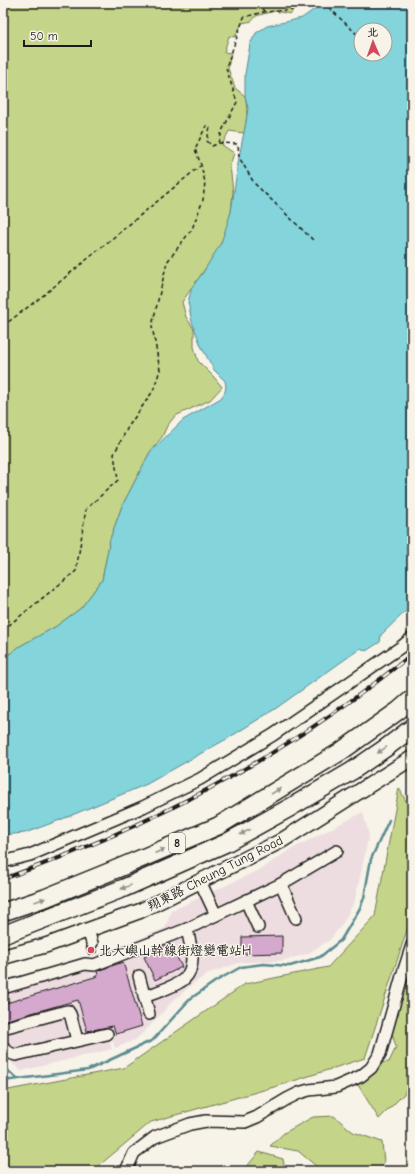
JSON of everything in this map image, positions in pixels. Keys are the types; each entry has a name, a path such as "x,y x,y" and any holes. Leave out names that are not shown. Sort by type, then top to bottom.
{"highway":[{"name":"8","path":"3,912 45,898 218,826 340,752 398,711 412,699"},
{"name":"8","path":"3,935 124,888 226,843 352,771 412,728"}],"main road":[{"name":"翔東路 Cheung Tung Road","path":"3,957 47,945 90,937 281,841 412,758"}],"lane":[{"path":"3,862 30,855 142,807 200,779 273,735 412,638"},
{"path":"3,988 85,964 98,963 187,929 281,884 337,851"},
{"path":"200,881 216,915"},
{"path":"281,884 296,918"},
{"path":"246,901 258,927"},
{"path":"144,997 184,979 191,967 192,959 192,950 187,929"},
{"path":"126,1171 134,1153 155,1137 190,1124 206,1121 245,1122 257,1117 299,1093 309,1090 336,1087 361,1076 371,1068 380,1054 412,945"},
{"path":"139,976 149,1014"},
{"path":"3,1028 68,1011 72,1017 77,1040"},
{"path":"3,1048 16,1055 107,1034"}],"path":[{"path":"258,3 264,12"},
{"path":"219,144 222,131 237,102 226,68 244,17 264,12 291,10 305,3"},
{"path":"324,3 353,30"},
{"path":"3,630 76,571 86,509 118,480 114,454 128,426 153,391 160,370 152,326 167,262 192,229 203,200 205,182 195,149 206,126 210,127 207,141 212,146 219,144 238,144 239,157 254,183 313,240"},
{"path":"3,326 45,294 201,166"}],"shaded area":[{"path":"363,812 369,835 355,900 343,923 330,940 307,954 281,961 242,962 209,973 191,985 172,1002 135,1040 115,1048 89,959 165,928 171,911 261,869 288,851"},
{"path":"87,957 112,1049 21,1071 3,1055 3,980"}],"green space":[{"path":"3,3 288,3 293,9 291,14 274,11 256,16 252,21 242,23 235,37 229,36 224,52 231,53 228,68 235,88 245,96 247,110 244,133 229,131 222,145 234,153 230,165 233,192 231,212 221,243 212,259 182,302 186,317 194,329 194,347 198,361 222,387 210,400 175,416 167,426 162,437 150,452 122,506 110,539 102,580 81,608 55,627 20,646 3,659"},
{"path":"399,788 409,807 412,807 412,915 365,1058 281,1085 151,1122 96,1168 118,1170 117,1171 3,1171 3,1091 124,1068 245,984 328,967 375,916"},
{"path":"412,965 412,1076 404,1094 379,1119 358,1085 379,1063 389,1062 396,1047 392,1033"},
{"path":"334,1116 353,1132 382,1142 384,1162 379,1171 322,1171 298,1151 270,1146 284,1133 313,1117"},
{"path":"259,1152 283,1159 285,1171 243,1171"}],"water":[{"path":"323,3 412,3 412,605 381,635 380,642 366,651 361,648 275,709 230,737 147,784 25,833 3,835 3,659 20,646 55,627 81,608 102,580 110,539 122,506 150,452 183,420 221,398 225,392 225,381 214,370 201,346 192,322 188,302 192,287 221,243 231,212 248,108 245,96 245,74 250,44 256,33 267,26 302,18"}],"building":[{"path":"282,936 282,953 242,954 242,937"},
{"path":"170,944 182,967 155,980 144,957"},
{"name":"北大嶼山幹線街燈變電站H","path":"87,947 91,950 96,949 97,952 89,955 86,948"},
{"path":"123,962 142,1026 116,1034 113,1026 87,1031 78,1000 3,1021 3,1004 98,976 97,971"}],"waterway":[{"path":"3,1081 88,1070 153,1040 190,999 216,981 241,967 263,964 290,966 320,957 341,940 360,908 364,898 371,859 389,820"},
{"path":"3,1066 17,1079"}],"railway":[{"path":"3,879 112,836 217,784 318,724 366,690 412,654"}],"place":[{"name":"北大嶼山幹線街燈變電站H","path":"91,950"}]}
